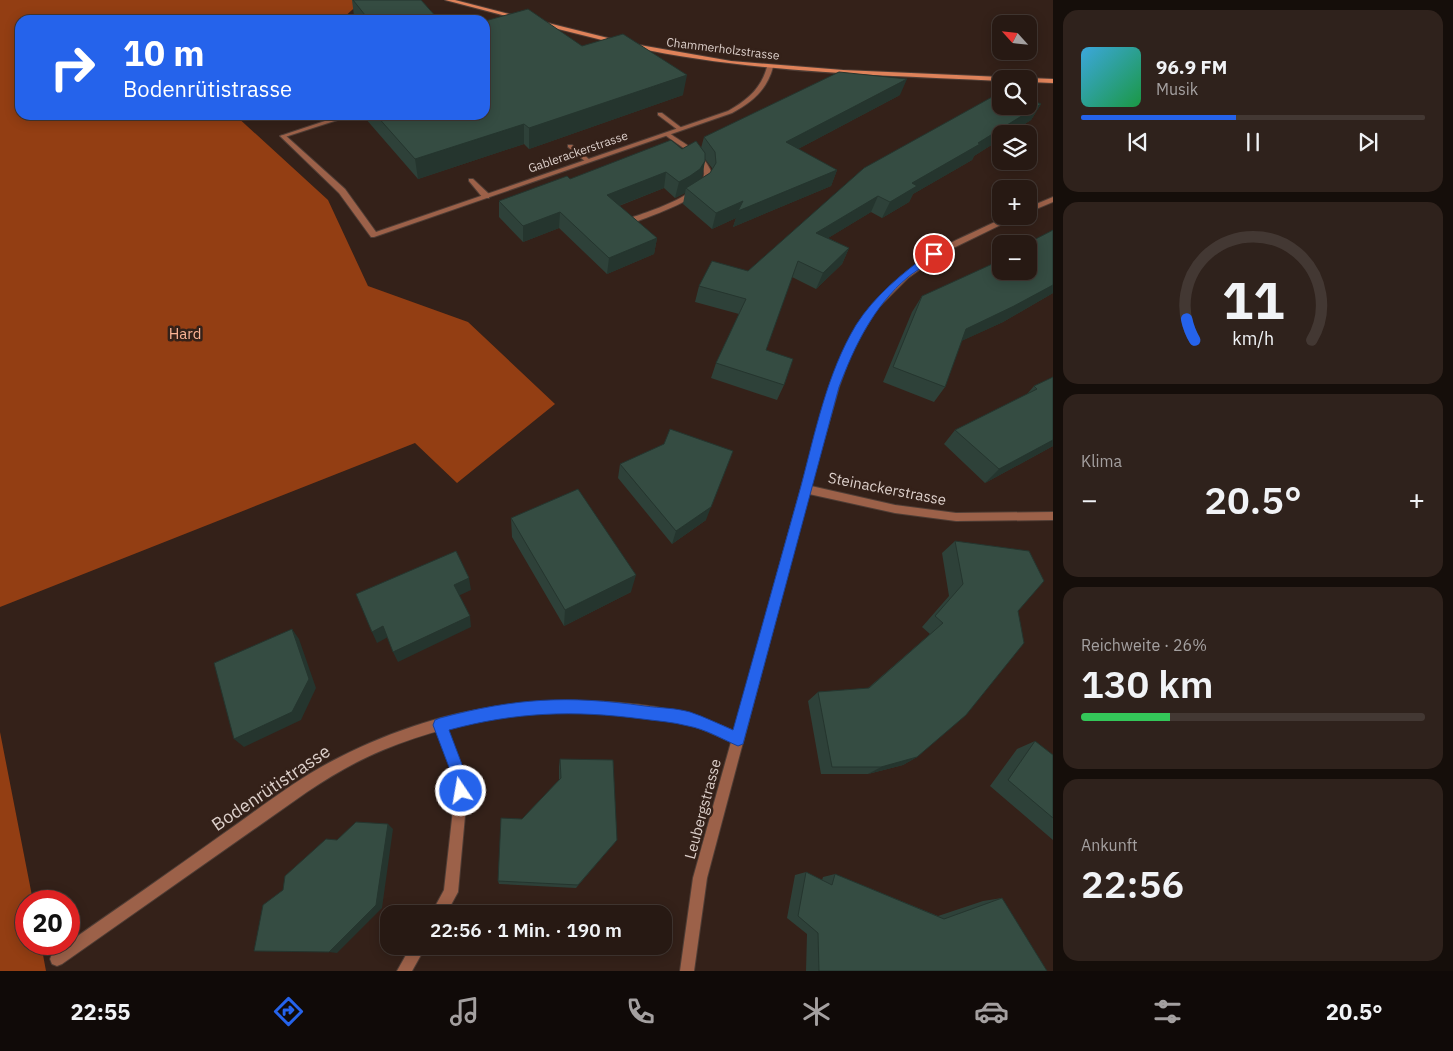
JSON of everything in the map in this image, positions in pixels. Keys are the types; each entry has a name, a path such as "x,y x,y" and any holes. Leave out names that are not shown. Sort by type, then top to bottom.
{"street":[{"path":"448,0 525,19"},
{"name":"Chammerholzstrasse","path":"534,22 681,56 770,67 992,79"},
{"name":"Gablerackerstrasse","path":"334,120 283,136 342,190 374,235 730,112 745,104 762,88 768,79 770,67"},
{"path":"1037,80 1053,81"},
{"path":"660,114 680,129"},
{"path":"628,222 677,202 698,191 707,183 709,175 704,164 667,134"},
{"path":"570,146 588,161"},
{"path":"471,180 486,196"},
{"path":"1037,206 1053,198"},
{"name":"Leubergstrasse","path":"687,971 700,878 837,380 860,328 873,308 899,281 922,262 940,251 995,225"},
{"name":"Steinackerstrasse","path":"806,489 895,509 956,517 1053,516"},
{"name":"Bodenrütistrasse","path":"58,959 302,787 343,762 392,740 440,725 519,708 553,705 588,706 689,719 738,739"},
{"path":"440,725 462,783 451,892 443,905"},
{"path":"404,971 414,955"}],"green space":[{"name":"Hard","path":"0,0 363,0 346,15 15,15 15,120 240,120 328,200 368,286 468,322 555,404 457,483 415,443 0,607"},
{"path":"0,732 31,890 15,890 15,955 43,955 46,971 0,971"}],"building":[{"path":"353,0 421,0 434,15 365,15"},
{"path":"528,9 582,46 623,34 687,75 529,128 524,124 415,159 380,120 490,120 490,20"},
{"path":"839,72 907,79 786,142 837,170 738,211 743,201 716,213 686,188 710,173 716,163 715,152 704,137"},
{"path":"992,97 992,115 1023,115 1007,125 992,125 992,134 978,143 980,144 912,183 917,186 890,202 878,196 816,233 849,248 823,273 798,261 766,350 793,359 784,385 716,363 746,299 699,286 712,261 748,271 864,168"},
{"path":"671,140 682,149 696,141 705,153 705,161 700,169 679,182 666,172 607,195 657,238 609,258 560,212 523,226 499,201 567,176 570,179"},
{"path":"1053,230 1053,285 966,329 945,387 893,367 922,296 992,264 992,280 1037,280 1037,238"},
{"path":"1053,377 1053,440 999,469 955,430 1037,389 1034,386"},
{"path":"670,429 733,451 711,507 676,531 620,464 664,444"},
{"path":"578,489 636,575 565,610 511,518"},
{"path":"955,541 1029,551 1044,581 1018,611 1024,643 966,715 917,757 881,767 832,767 818,692 869,688 943,623 935,616 963,584"},
{"path":"456,551 469,578 454,585 470,616 393,652 383,626 372,632 356,594"},
{"path":"292,629 309,679 292,712 234,739 214,663"},
{"path":"1035,741 1053,755 1053,818 1008,780"},
{"path":"560,759 613,760 617,840 578,885 498,881 501,818 522,819 561,778"},
{"path":"356,822 388,824 376,905 329,952 254,951 263,905 283,890 285,876 326,839 337,840"},
{"path":"806,872 832,885 835,874 944,919 1002,898 1047,971 819,971 818,933 798,916"}],"route":[{"path":"461,791 462,783 440,725 478,715 519,708 553,705 606,707 689,719 738,739 834,387 848,351 873,308 888,291 934,254"}]}
